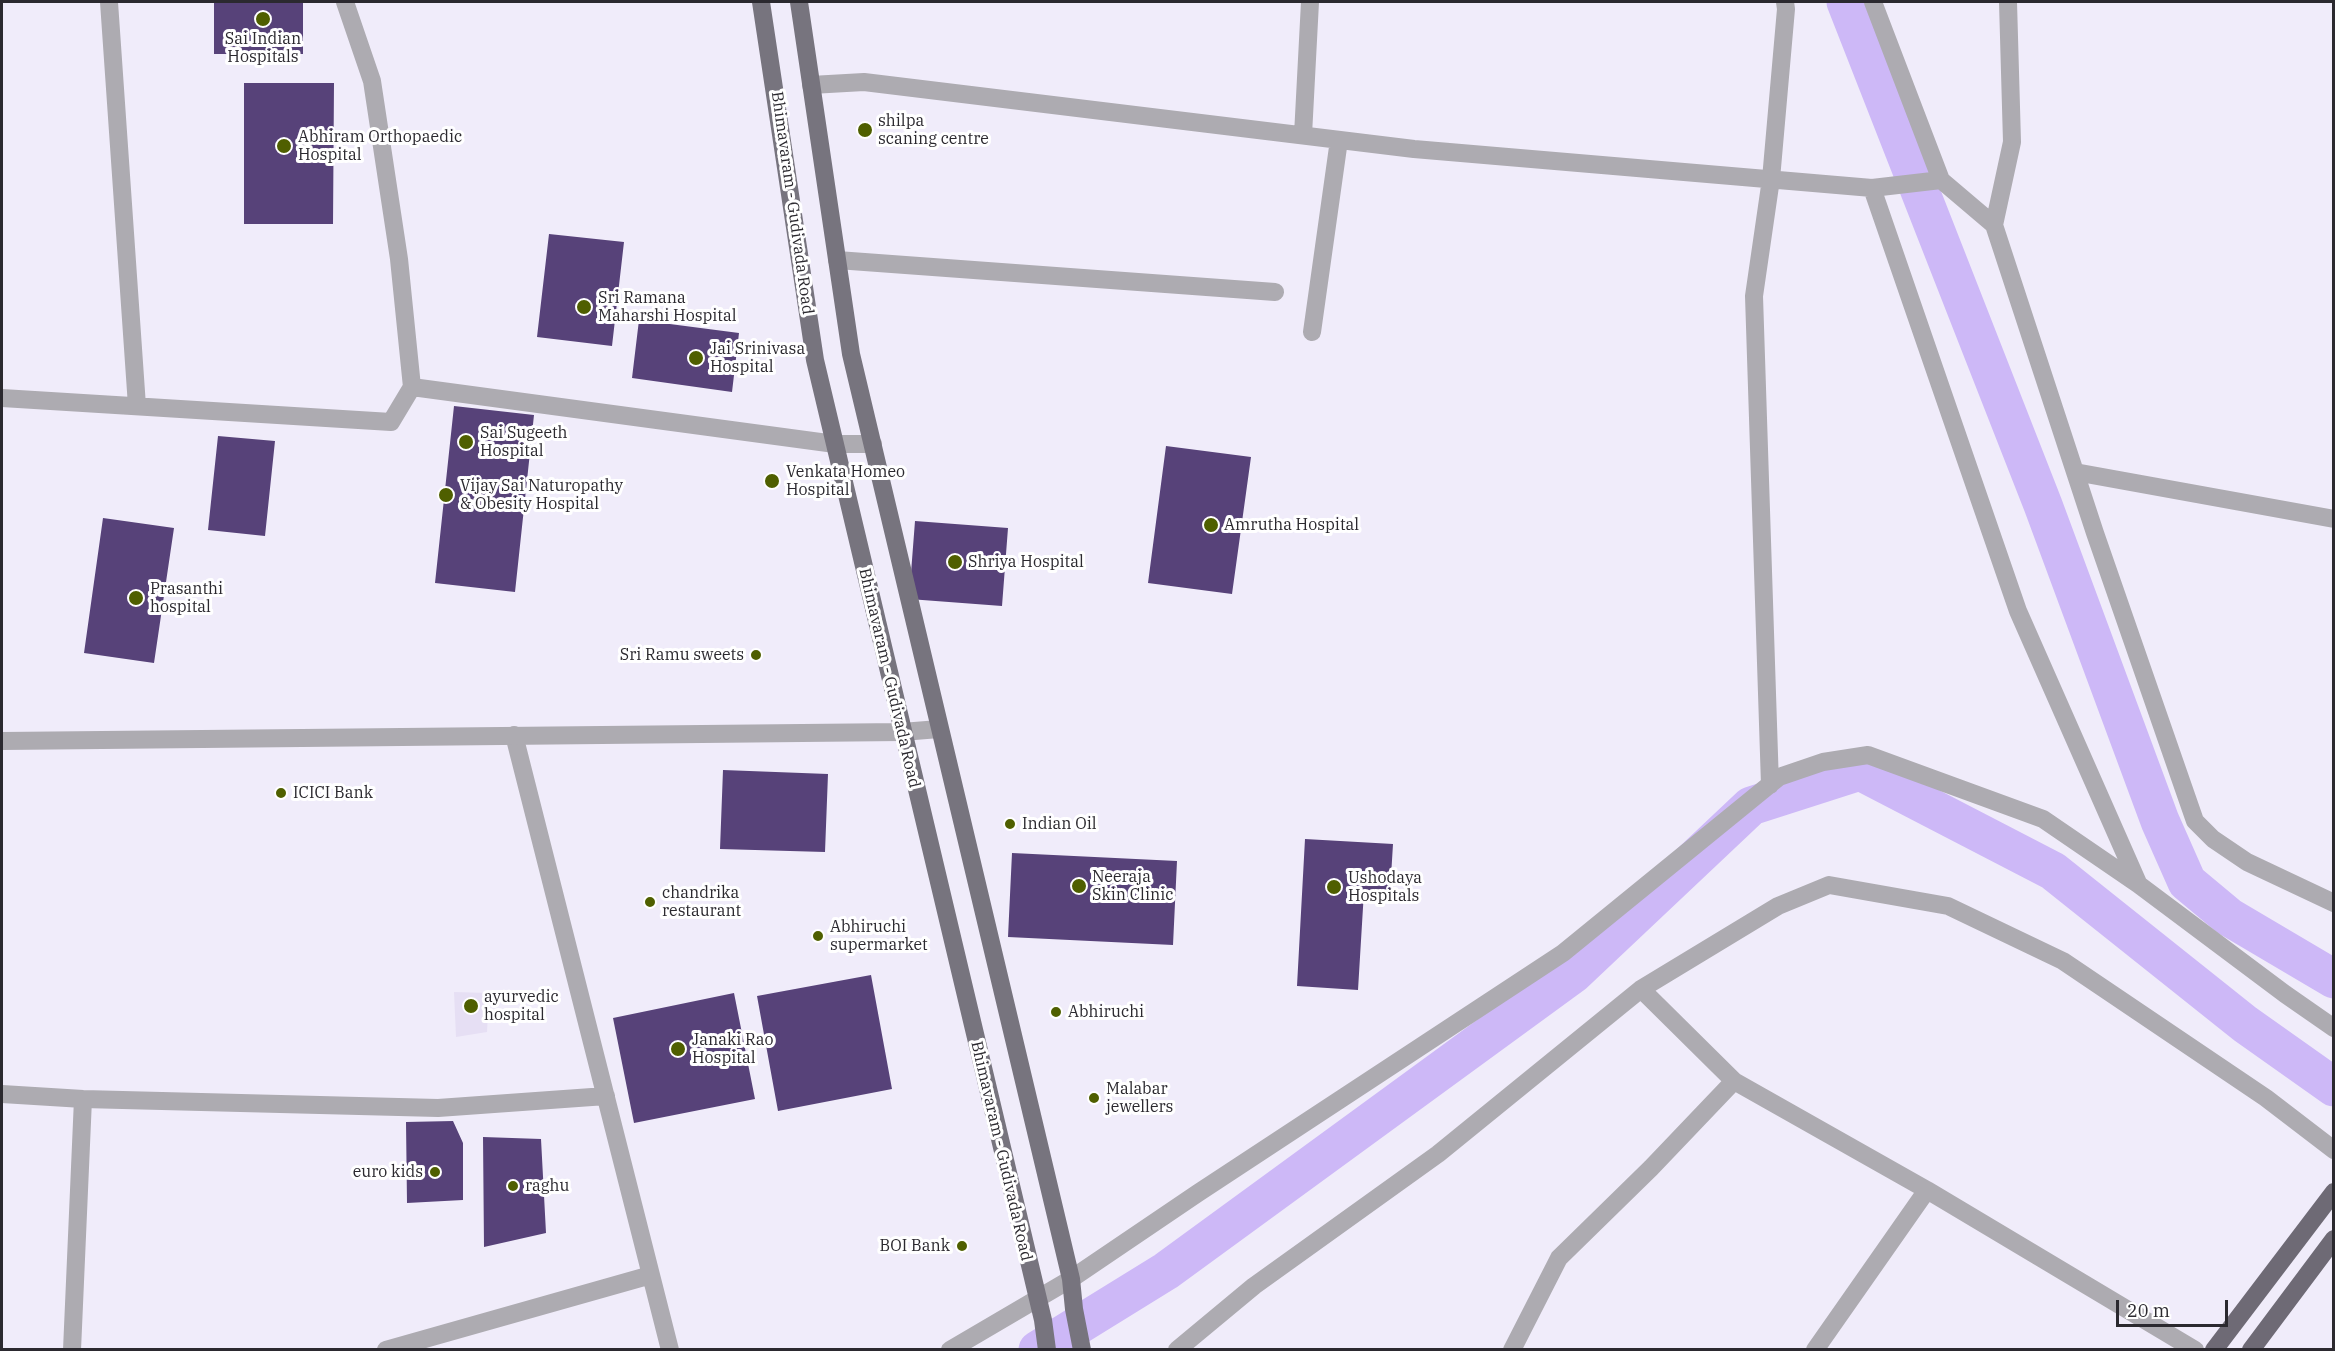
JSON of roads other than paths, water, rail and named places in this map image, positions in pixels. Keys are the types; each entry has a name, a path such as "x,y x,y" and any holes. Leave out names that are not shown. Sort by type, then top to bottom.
{"highway":[{"path":"2214,1350 2334,1192"},
{"path":"2251,1350 2334,1239"}],"main road":[{"name":"Bhimavaram - Gudivada Road","path":"761,2 815,360 1043,1320 1047,1350"},
{"path":"799,2 851,354 1071,1279 1082,1350"}],"street":[{"path":"109,2 137,406"},
{"path":"2,398 391,422 412,387 399,259 372,81 345,2"},
{"path":"1303,135 1310,2"},
{"path":"1770,785 1754,296 1771,179 1785,2"},
{"path":"1873,2 1941,180 1994,225"},
{"path":"2008,2 2012,142 1994,225 2075,472 2195,821 2212,839 2247,862 2334,903"},
{"path":"811,85 864,82 1414,149 1872,188 1941,180"},
{"path":"1312,332 1339,140"},
{"path":"1872,188 2018,611 2138,884"},
{"path":"837,260 1275,292"},
{"path":"412,387 835,444 873,444"},
{"path":"2075,472 2334,519"},
{"path":"2,741 902,732 939,729"},
{"path":"514,735 670,1350"},
{"path":"950,1350 1071,1279 1563,953 1779,777 1823,762 1868,755 2043,819 2138,884 2334,1028"},
{"path":"1177,1350 1254,1286 1438,1154 1641,989 1778,906 1829,885 1948,906 2063,961 2266,1098 2334,1150"},
{"path":"1641,989 1734,1081 1927,1190 2195,1350"},
{"path":"1512,1350 1559,1258 1651,1168 1734,1081"},
{"path":"2,1094 83,1099 438,1108 606,1096"},
{"path":"72,1350 83,1099"},
{"path":"1815,1350 1927,1190"},
{"path":"386,1350 651,1275"}],"waterway":[{"path":"1846,2 2043,505 2160,821 2187,882 2229,917 2334,979"},
{"path":"1038,1350 1166,1271 1573,974 1751,806 1860,771 2053,871 2245,1024 2334,1087"}],"place":[{"name":"Sai Indian Hospitals","path":"263,19"},
{"name":"shilpa scaning centre","path":"865,130"},
{"name":"Abhiram Orthopaedic Hospital","path":"284,146"},
{"name":"Sri Ramana Maharshi Hospital","path":"584,307"},
{"name":"Jai Srinivasa Hospital","path":"696,358"},
{"name":"Sai Sugeeth Hospital","path":"466,442"},
{"name":"Venkata Homeo Hospital","path":"772,481"},
{"name":"Vijay Sai Naturopathy & Obesity Hospital","path":"446,495"},
{"name":"Amrutha Hospital","path":"1211,525"},
{"name":"Shriya Hospital","path":"955,562"},
{"name":"Prasanthi hospital","path":"136,598"},
{"name":"Sri Ramu sweets","path":"756,655"},
{"name":"ICICI Bank","path":"281,793"},
{"name":"Indian Oil","path":"1010,824"},
{"name":"Neeraja Skin Clinic","path":"1079,886"},
{"name":"Ushodaya Hospitals","path":"1334,887"},
{"name":"chandrika restaurant","path":"650,902"},
{"name":"Abhiruchi supermarket","path":"818,936"},
{"name":"ayurvedic hospital","path":"471,1006"},
{"name":"Abhiruchi","path":"1056,1012"},
{"name":"Janaki Rao Hospital","path":"678,1049"},
{"name":"Malabar jewellers","path":"1094,1098"},
{"name":"euro kids","path":"435,1172"},
{"name":"raghu","path":"513,1186"},
{"name":"BOI Bank","path":"962,1246"}]}
